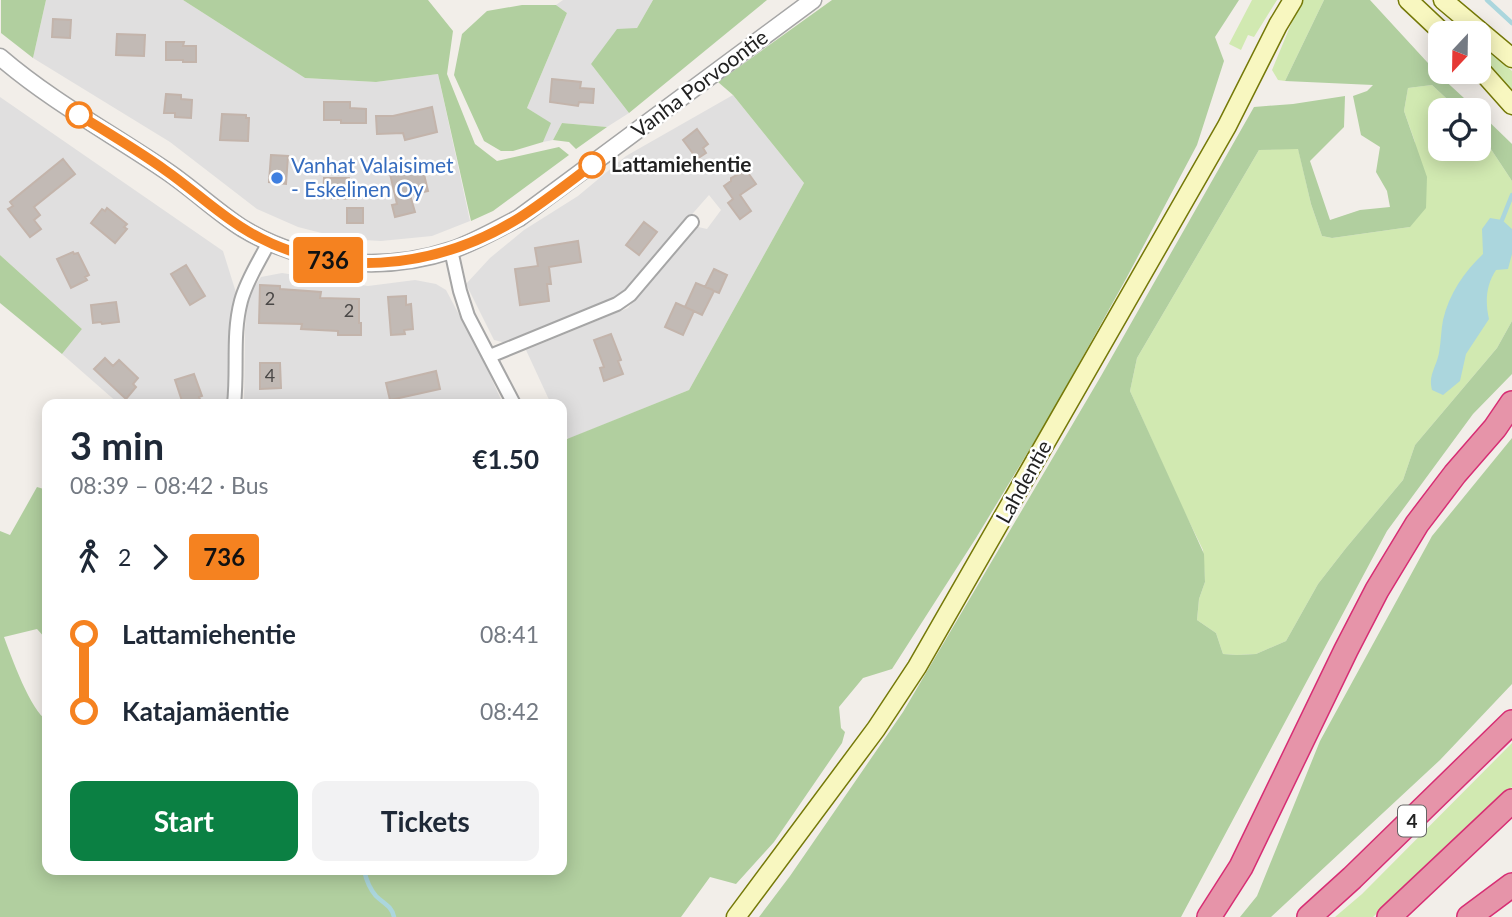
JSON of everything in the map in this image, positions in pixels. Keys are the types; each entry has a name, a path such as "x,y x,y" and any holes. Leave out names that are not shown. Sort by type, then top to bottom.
{"highway":[{"path":"1209,917 1241,867 1377,590 1418,524 1512,403"},
{"path":"1494,428 1512,411"},
{"name":"4","path":"1309,917 1512,722"},
{"path":"1389,917 1512,801"},
{"path":"1469,917 1512,885"}],"main road":[{"name":"Lahdentie","path":"1278,25 1284,0"},
{"name":"Lahdentie","path":"736,917 876,729 917,667 1227,126 1293,0"},
{"path":"1408,0 1430,21"},
{"path":"1443,0 1512,58"},
{"path":"1491,81 1512,105"}],"street":[{"name":"Vanha Porvoontie","path":"0,57 48,95 164,169 242,228 294,252 321,259 381,263 417,259 451,250 519,218 813,0"},
{"path":"490,356 617,304 630,295 692,222"},
{"path":"235,399 236,330 241,300 252,272 269,242"},
{"path":"451,250 468,316 512,399"}],"shaded area":[{"path":"46,0 183,0 305,78 376,82 438,74 470,221 432,236 381,241 345,239 298,227 257,209 170,142 33,58"},
{"path":"563,0 653,0 637,28 591,64 629,113 607,127 562,123 553,140 543,142 550,123 527,108 567,13 556,5"},
{"path":"733,95 804,183 689,390 568,439 567,399 549,399 526,350 628,308 694,226 707,229 721,210 709,195 620,296 510,344 494,340 466,284 490,258 524,230 578,196 626,156"},
{"path":"0,97 223,251 238,299 233,382 228,399 113,399 62,354 82,329 0,255"},
{"path":"282,273 368,286 415,280 436,284 446,290 501,399 244,399 248,296 261,277"}],"green space":[{"path":"1,0 46,0 33,58 1,33"},
{"path":"183,0 428,0 453,31 447,74 475,144 497,161 559,147 569,155 493,211 471,221 438,74 376,82 305,78"},
{"path":"653,0 767,0 629,113 591,64 617,29 637,28"},
{"path":"832,0 1239,0 1215,37 1224,61 1197,145 1127,277 1051,414 892,669 863,678 839,707 841,728 845,732 842,743 774,842 736,884 710,877 681,917 0,917 0,531 10,535 37,487 42,488 42,634 37,629 4,637 28,695 42,716 42,875 567,875 567,439 689,390 804,183 733,95 718,82"},
{"path":"1252,0 1277,0 1254,37 1248,35 1241,50 1229,44"},
{"path":"1301,0 1324,0 1285,81 1278,80 1272,70"},
{"path":"1324,0 1370,0 1428,63 1428,84 1449,84 1464,98 1446,98 1432,85 1408,88 1404,111 1427,177 1426,208 1410,227 1332,238 1322,236 1298,149 1259,150 1137,358 1130,391 1204,554 1205,582 1199,599 1197,620 1216,633 1223,654 1256,654 1286,641 1318,584 1403,480 1415,445 1497,348 1512,321 1512,374 1473,414 1387,531 1181,917 759,917 903,712 1101,376 1254,107 1345,96 1344,127 1310,161 1330,220 1360,210 1390,207 1387,191 1376,172 1380,147 1361,135 1353,96 1367,91 1373,85 1285,81"},
{"path":"522,5 556,5 567,13 527,108 551,123 543,142 513,151 501,151 484,141 454,75 462,34 487,11"},
{"path":"1491,51 1512,71 1512,91 1491,69"},
{"path":"1432,85 1446,98 1428,98 1428,161 1491,161 1491,149 1512,181 1512,321 1497,348 1415,445 1403,480 1318,584 1286,641 1256,654 1223,654 1216,633 1197,620 1199,599 1205,582 1203,550 1130,391 1137,358 1259,150 1298,148 1311,204 1322,236 1332,238 1410,227 1415,142 1404,111 1408,88"},
{"path":"562,123 607,127 576,149 569,142 553,140"},
{"path":"1491,124 1512,144 1512,181 1491,149"},
{"path":"0,255 82,329 62,354 0,303"},
{"path":"1512,438 1512,684 1440,760 1271,917 1240,917 1257,896 1320,741 1432,536"},
{"path":"1512,743 1512,787 1373,917 1335,917 1362,894"}],"water":[{"path":"1490,218 1502,220 1512,229 1512,254 1508,269 1496,270 1490,282 1487,300 1489,319 1466,354 1460,381 1443,395 1432,390 1431,380 1439,353 1443,320 1458,284 1483,254 1482,229"}],"building":[{"path":"53,19 71,20 70,38 52,37"},
{"path":"117,34 145,35 144,56 116,55"},
{"path":"166,42 184,42 183,46 196,46 196,62 166,60"},
{"path":"552,79 581,82 580,88 594,89 593,103 579,102 578,106 550,102"},
{"path":"166,94 181,95 181,99 192,100 191,118 164,113"},
{"path":"324,102 350,102 350,108 366,109 366,123 324,120"},
{"path":"432,107 437,132 405,140 403,133 377,134 376,116 393,116"},
{"path":"222,114 246,115 246,118 249,118 248,141 220,140"},
{"path":"697,129 708,144 703,148 706,153 697,159 683,140"},
{"path":"271,155 288,156 286,184 269,182"},
{"path":"63,159 75,174 34,207 40,215 34,220 41,229 30,237 8,209 13,206 10,202"},
{"path":"422,166 428,191 410,195 415,212 395,217 392,205 397,204 390,174"},
{"path":"746,170 756,184 740,195 751,211 740,219 728,203 733,199 724,186 731,178"},
{"path":"324,178 349,178 349,181 356,181 356,199 323,198"},
{"path":"107,208 127,224 124,227 127,229 115,243 91,223 102,209 105,211"},
{"path":"347,208 363,208 363,223 347,223"},
{"path":"644,222 657,232 639,255 626,245"},
{"path":"578,241 581,262 549,267 549,301 520,305 515,269 538,266 535,248"},
{"path":"73,252 78,253 89,275 85,277 87,280 71,288 57,259"},
{"path":"186,265 205,296 190,305 171,274"},
{"path":"714,269 727,275 719,293 714,291 702,315 685,307 696,283 705,287"},
{"path":"260,285 321,292 320,298 359,299 361,335 338,335 338,331 301,329 302,324 259,323"},
{"path":"406,296 406,305 411,304 413,329 404,330 405,334 391,335 388,297"},
{"path":"116,302 119,322 93,323 91,305"},
{"path":"676,303 694,311 683,335 665,327"},
{"path":"611,334 621,360 618,361 623,374 604,381 600,368 604,367 594,340"},
{"path":"105,358 113,366 119,360 138,378 133,384 136,387 126,399 94,369"},
{"path":"260,363 280,363 281,388 260,389"},
{"path":"436,371 440,389 390,399 386,383"},
{"path":"194,374 202,396 200,399 181,399 175,380"}],"waterway":[{"path":"1487,0 1512,23"},
{"path":"1502,220 1512,195"},
{"path":"366,875 371,890 389,907 394,917"}],"bus line":[{"name":"736","path":"79,115 164,169 242,228 294,252 351,263 417,259 451,250 519,218 592,165"}],"place":[{"name":"Lattamiehentie","path":"592,165"},
{"name":"Vanhat Valaisimet - Eskelinen Oy","path":"277,178"}]}
